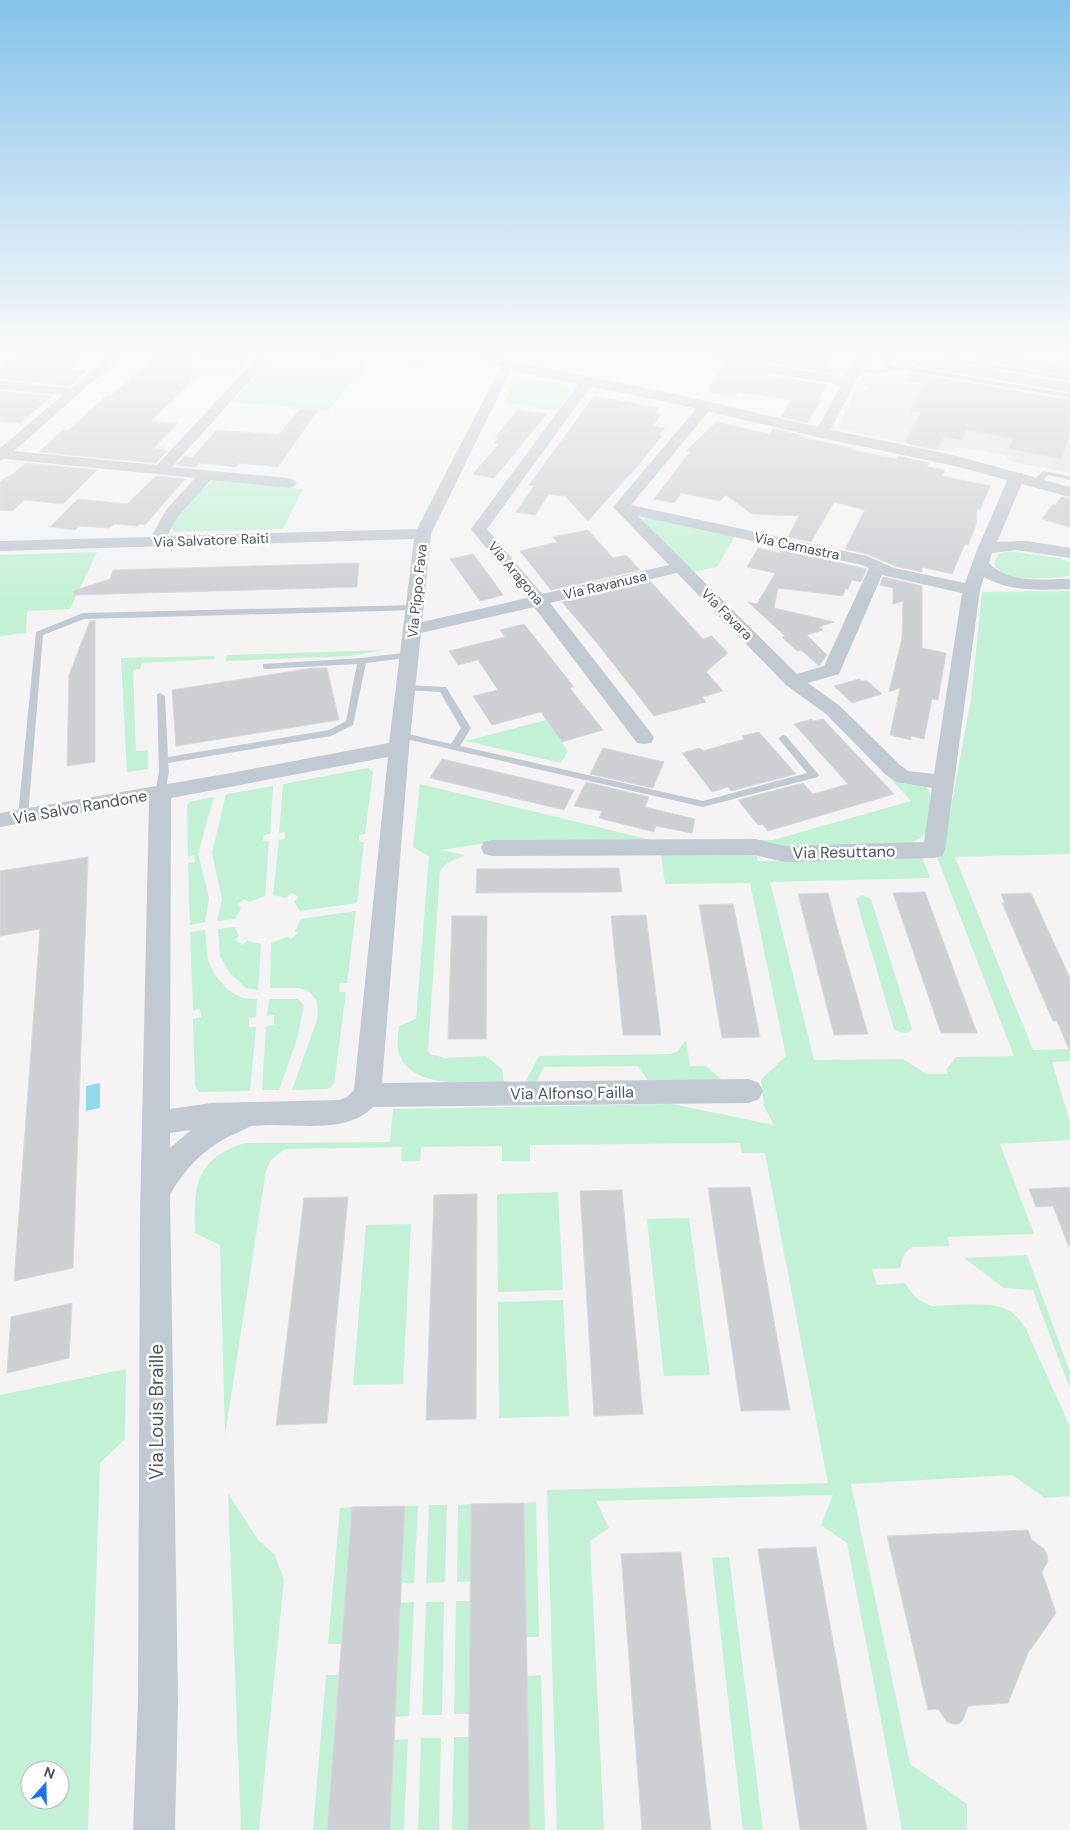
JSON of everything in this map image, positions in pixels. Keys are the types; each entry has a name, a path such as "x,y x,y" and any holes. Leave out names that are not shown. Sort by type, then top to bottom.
{"street":[{"path":"1,455 26,433"},
{"path":"161,470 195,433"},
{"name":"Via Pippo Fava","path":"366,1095 400,741 423,534 473,433"},
{"name":"Via Aragona","path":"549,433 479,529 539,601 644,738"},
{"path":"621,507 683,433"},
{"path":"824,433 963,462 1070,492"},
{"path":"1,455 290,483"},
{"path":"157,542 163,525 171,512 207,474"},
{"path":"1017,476 994,528 1000,538 1018,546"},
{"name":"Via Camastra","path":"621,507 867,561 889,572 971,590"},
{"name":"Via Favara","path":"621,507 794,681 833,710 892,770 904,777 943,782"},
{"name":"Via Resuttano","path":"492,848 755,847 785,854 934,850 971,590 994,528"},
{"name":"Via Salvatore Raiti","path":"0,546 423,534"},
{"path":"1015,583 994,576 984,570 982,557 993,546 1018,546 1066,553"},
{"path":"794,681 832,670 878,566"},
{"name":"Via Ravanusa","path":"412,630 680,567"},
{"path":"971,590 985,585 1015,583 1070,584"},
{"name":"Via Salvo Randone","path":"0,820 160,793 400,741"},
{"name":"Via Louis Braille","path":"158,1701 155,1194 160,793"},
{"name":"Via Alfonso Failla","path":"366,1095 749,1091"},
{"path":"156,1122 211,1115 341,1112 357,1105 366,1095"},
{"path":"155,1194 164,1175 178,1157 194,1142 226,1124 251,1115"},
{"path":"154,1830 158,1701"},
{"path":"158,1701 168,1830"}],"lane":[{"path":"1037,482 1046,473 1070,478"},
{"path":"23,816 39,634 83,616 415,608"},
{"path":"266,666 362,661 410,655"},
{"path":"163,762 340,730 350,723 362,661"},
{"path":"406,688 443,689 466,728 454,747"},
{"path":"160,696 164,772 160,793"},
{"path":"400,741 454,747 702,804 814,775 783,738"}],"shaded area":[{"path":"861,433 1070,433 1070,473 1017,463 1008,460 1005,455 959,447 952,450 941,450"}],"green space":[{"path":"214,480 303,489 283,529 173,532 171,522 175,512"},
{"path":"648,517 735,536 717,567 693,572 640,519"},
{"path":"1006,551 1060,558 1070,563 1070,575 1063,577 1027,578 1008,575 994,565 998,555"},
{"path":"97,552 70,609 27,611 26,633 0,636 0,555"},
{"path":"1070,591 1070,854 955,857 1033,1050 1070,1049 1070,1061 1052,1062 1070,1122 1070,1140 1000,1144 1034,1234 947,1237 950,1246 911,1247 904,1254 900,1268 872,1269 877,1285 905,1283 916,1297 931,1306 991,1305 1008,1310 1018,1318 1026,1329 1070,1427 1070,1496 1045,1498 1012,1475 851,1484 910,1764 967,1804 967,1830 902,1830 847,1543 821,1525 833,1495 596,1501 609,1528 590,1541 604,1830 557,1830 547,1490 828,1483 765,1153 742,1153 740,1143 530,1145 530,1161 502,1161 502,1146 421,1147 420,1161 401,1161 402,1147 285,1149 271,1160 266,1171 225,1435 220,1245 195,1233 195,1202 200,1177 216,1157 245,1143 390,1142 393,1109 672,1104 774,1125 764,1106 761,1080 786,1056 750,883 665,884 661,854 756,853 758,861 922,857 930,878 770,882 814,1060 903,1059 926,1074 948,1074 946,1070 956,1057 1014,1056 937,857 942,856 971,699 982,592"},
{"path":"383,650 350,656 226,661 227,655"},
{"path":"214,656 215,659 142,663 140,669 133,670 136,751 148,750 148,769 127,772 121,658"},
{"path":"546,720 568,751 561,763 466,741"},
{"path":"368,768 373,772 365,834 359,835 359,842 364,842 357,903 300,911 294,902 299,897 292,893 286,898 273,895 279,840 285,839 285,832 279,833 283,784"},
{"path":"888,776 902,783 926,787 931,798 929,826 923,836 909,844 787,846 487,843 440,850 465,855 447,863 440,871 428,1051 430,1054 445,1058 486,1056 502,1069 504,1083 462,1083 431,1079 407,1067 400,1056 398,1045 399,1026 416,1019 429,856 413,847 420,784 651,840 773,840 911,801"},
{"path":"273,786 270,834 264,835 263,841 269,841 265,896 249,902 244,899 237,905 241,908 235,919 217,921 222,899 212,853 226,794"},
{"path":"214,797 198,853 209,898 205,922 190,925 188,863 195,862 194,855 188,857 187,805 192,801"},
{"path":"862,895 871,899 912,1029 906,1033 894,1029 856,899"},
{"path":"356,911 347,983 340,983 339,992 346,992 334,1084 327,1089 292,1090 318,1017 317,1001 310,992 299,988 270,988 271,943 287,937 291,939 298,933 295,931 301,919"},
{"path":"235,927 239,936 235,940 242,945 247,941 261,944 258,990 246,988 230,973 220,956 218,929"},
{"path":"205,930 208,961 216,976 228,990 242,998 257,999 256,1017 249,1018 249,1027 256,1027 250,1091 199,1092 195,1086 193,1019 201,1017 200,1009 193,1010 190,932"},
{"path":"269,999 298,999 304,1005 298,1036 279,1090 262,1090 266,1026 274,1025 274,1015 267,1016"},
{"path":"686,1040 690,1066 706,1066 722,1080 649,1082 638,1066 544,1067 536,1083 525,1083 539,1056 670,1054 677,1052"},
{"path":"558,1192 563,1290 498,1292 497,1194"},
{"path":"689,1218 710,1375 664,1376 647,1219"},
{"path":"411,1224 403,1384 353,1385 366,1225"},
{"path":"1027,1255 1070,1372 1070,1389 1033,1290 1004,1288 964,1258"},
{"path":"563,1300 569,1416 499,1418 498,1302"},
{"path":"126,1369 125,1439 100,1463 88,1830 0,1830 0,1395"},
{"path":"228,1493 258,1540 274,1554 284,1579 259,1830 241,1830"},
{"path":"536,1502 539,1637 526,1637 524,1503"},
{"path":"471,1504 470,1581 457,1582 458,1505"},
{"path":"429,1505 447,1505 445,1582 426,1583"},
{"path":"405,1506 418,1506 414,1583 402,1583"},
{"path":"352,1507 342,1644 328,1644 340,1508"},
{"path":"729,1557 763,1830 743,1830 712,1558"},
{"path":"456,1601 470,1601 469,1714 454,1714"},
{"path":"414,1602 409,1716 395,1717 401,1603"},
{"path":"426,1602 444,1602 442,1715 422,1715"},
{"path":"326,1675 339,1675 327,1830 313,1830"},
{"path":"541,1675 545,1830 530,1830 527,1676"},
{"path":"454,1737 469,1737 468,1830 452,1830"},
{"path":"421,1738 441,1738 439,1830 418,1830"},
{"path":"408,1739 404,1830 390,1830 394,1740"}],"water":[{"path":"100,1083 100,1108 86,1111 86,1086"}],"building":[{"path":"59,433 168,433 154,448 167,451 156,463 39,452"},
{"path":"214,433 278,435 279,433 302,433 278,467 239,463 236,467 199,463 196,467 176,465 185,456 192,458"},
{"path":"498,433 531,433 494,478 473,474 499,444 494,443 498,438 495,437"},
{"path":"567,433 660,433 659,435 662,436 631,474 588,521 565,496 549,494 535,515 516,512 534,486 529,485"},
{"path":"704,433 793,433 800,435 799,437 852,448 851,450 897,459 898,456 929,463 927,467 945,470 942,476 990,486 980,510 977,509 976,525 968,545 965,544 952,574 922,567 922,572 895,566 867,554 845,549 865,510 834,502 811,542 788,537 799,516 752,514 726,495 720,501 681,493 674,503 654,499 690,452 686,451"},
{"path":"910,433 965,433 962,440 944,437 936,450 905,443"},
{"path":"986,433 1070,433 1062,459 1009,449 1013,438"},
{"path":"26,463 97,470 63,504 24,500 13,511 0,510 0,482"},
{"path":"156,476 185,479 145,525 114,524 109,528 79,526 75,530 50,527 78,499 127,504"},
{"path":"1061,497 1070,499 1070,527 1042,519"},
{"path":"588,530 613,558 626,555 640,570 551,590 520,551 557,542 553,537"},
{"path":"758,548 780,553 782,549 866,569 861,582 852,580 848,589 845,589 843,596 778,588 774,608 834,622 819,627 823,630 807,635 827,655 819,666 801,650 797,651 782,637 785,636 748,602 757,604 775,573 747,567"},
{"path":"473,554 503,595 480,601 450,559"},
{"path":"359,563 357,587 74,595 73,591 110,579 113,570"},
{"path":"883,577 922,586 922,648 946,653 938,700 932,699 924,739 911,736 911,740 890,735 900,688 889,692 902,638 903,601 893,604 893,588 880,585"},
{"path":"650,581 703,639 712,636 728,653 706,672 723,691 702,697 706,702 654,716 562,602"},
{"path":"90,621 95,621 95,762 67,766 69,675"},
{"path":"524,624 574,687 570,688 603,730 562,742 541,712 492,725 473,696 498,690 478,660 458,665 449,651 505,637 500,630"},
{"path":"313,668 327,668 339,720 176,746 172,690"},
{"path":"859,679 862,681 866,680 882,694 852,703 834,686"},
{"path":"812,719 813,721 823,719 894,794 768,831 762,824 758,825 738,800 803,783 813,794 848,784 794,724"},
{"path":"759,732 796,774 731,791 728,787 712,792 682,753 700,748 703,751 744,739 742,736"},
{"path":"603,748 664,762 653,788 590,774"},
{"path":"442,759 574,790 564,810 430,778"},
{"path":"586,782 649,797 645,807 695,819 692,833 656,826 654,832 599,818 602,811 574,806"},
{"path":"88,857 73,1268 14,1281 40,929 0,936 0,871"},
{"path":"619,868 622,892 476,893 477,869"},
{"path":"925,892 977,1033 941,1033 893,893"},
{"path":"828,893 868,1034 834,1035 798,894"},
{"path":"1031,893 1070,978 1070,1052 1057,1021 1053,1021 1002,903 1005,903 1001,894"},
{"path":"733,904 760,1037 722,1038 699,905"},
{"path":"646,915 661,1035 623,1035 611,916"},
{"path":"452,916 487,916 486,1039 448,1039"},
{"path":"750,1187 790,1410 741,1411 708,1188"},
{"path":"1070,1187 1069,1247 1053,1206 1036,1207 1029,1189"},
{"path":"622,1190 643,1414 594,1416 580,1191"},
{"path":"477,1194 476,1419 426,1420 434,1195"},
{"path":"348,1197 327,1423 276,1425 304,1198"},
{"path":"72,1303 69,1358 7,1373 11,1317"},
{"path":"524,1503 530,1830 468,1830 471,1504"},
{"path":"405,1506 390,1830 327,1830 352,1507"},
{"path":"1028,1530 1031,1539 1044,1549 1047,1555 1048,1561 1042,1572 1056,1613 1028,1653 1008,1703 968,1706 963,1720 959,1724 947,1722 938,1709 928,1710 887,1536"},
{"path":"816,1547 867,1830 800,1830 758,1549"},
{"path":"681,1552 711,1830 642,1830 621,1554"}]}
